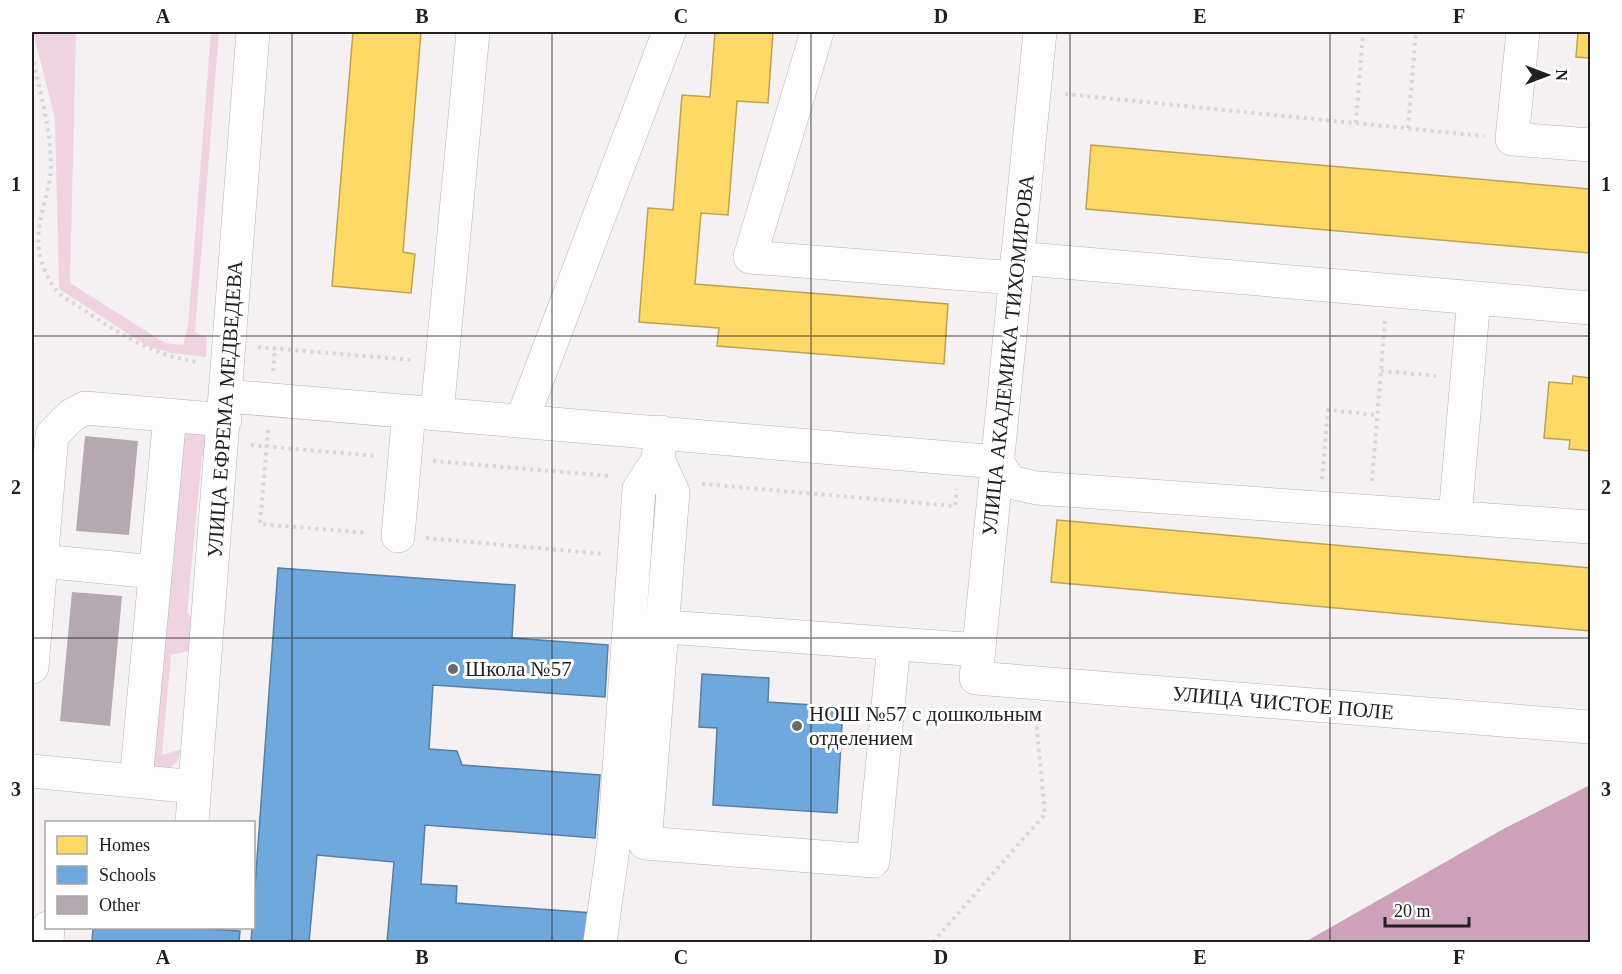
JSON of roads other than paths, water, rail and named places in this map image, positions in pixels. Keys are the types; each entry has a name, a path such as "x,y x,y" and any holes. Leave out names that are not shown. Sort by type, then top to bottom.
{"street":[{"name":"УЛИЦА ЕФРЕМА МЕДВЕДЕВА","path":"192,821 226,408 253,32"},
{"path":"398,536 423,412 443,363 473,32"},
{"path":"522,420 669,32"},
{"path":"817,32 750,257 1016,268 1388,290 1590,308"},
{"name":"УЛИЦА АКАДЕМИКА ТИХОМИРОВА","path":"978,664 1040,32"},
{"path":"1523,32 1512,139 1590,146"},
{"path":"1455,517 1474,298"},
{"path":"32,667 52,435 72,415 86,408 170,415 271,400 423,412 522,420 659,446 997,462 1010,482 1037,488 1590,527"},
{"path":"136,781 170,415"},
{"path":"600,942 614,841 639,489 659,446"},
{"path":"659,446 673,492 645,843 873,861 894,644"},
{"path":"41,561 155,572"},
{"name":"УЛИЦА ЧИСТОЕ ПОЛЕ","path":"628,624 894,644 978,664 1590,728"},
{"path":"32,771 195,787"}],"place":[{"name":"Школа №57","path":"453,669"},
{"name":"НОШ №57 с дошкольным отделением","path":"797,726"}]}
